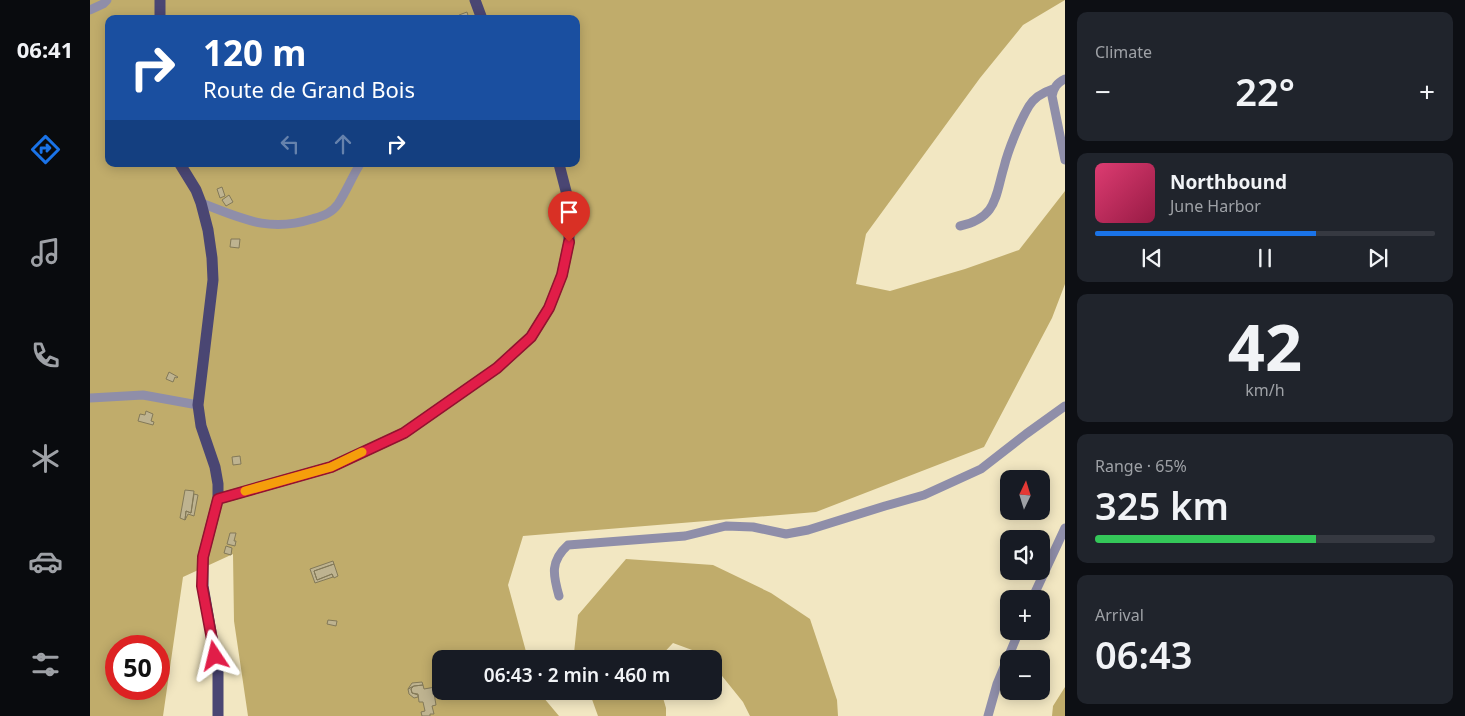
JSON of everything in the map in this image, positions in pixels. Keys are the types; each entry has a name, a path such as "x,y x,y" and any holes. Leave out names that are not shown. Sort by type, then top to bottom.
{"main road":[{"path":"160,0 160,15"},
{"path":"475,0 481,15"},
{"path":"182,167 196,190 201,203 208,230 213,280 198,405 201,426 215,467 218,484 218,499 203,557 202,586 218,672 218,716"},
{"path":"218,499 331,467 404,433 497,368 531,337 549,308 562,275 569,242 567,195 560,167"}],"street":[{"path":"90,10 107,0"},
{"path":"1065,78 1057,83 1053,89 1052,96 1065,160"},
{"path":"960,226 974,223 995,202 1004,166 1029,105 1039,96 1053,89"},
{"path":"201,203 255,223 275,225 296,224 327,215 338,205 358,167"},
{"path":"90,398 143,395 198,405"},
{"path":"559,596 554,570 559,553 568,545 685,536 726,526 753,527 786,534 808,530 924,495 982,469 1065,406"},
{"path":"1036,590 1065,528"},
{"path":"988,716 997,684 1015,640"}],"shaded area":[{"path":"90,0 1065,0 1023,25 980,78 866,234 856,284 890,291 965,269 1019,250 1065,191 1065,284 1052,318 984,447 816,512 523,536 508,585 526,650 432,650 432,700 546,700 559,716 248,716 234,621 233,554 183,577 170,667 170,635 105,635 105,700 165,700 163,716 90,716"},
{"path":"626,559 713,565 771,593 810,619 837,700 838,716 750,716 743,702 722,676 722,650 692,650 673,643 666,650 574,650 578,615"},
{"path":"1065,687 1065,716 1052,716 1053,706"},
{"path":"592,700 664,700 666,708 666,716 598,716"}],"building":[{"path":"222,187 225,196 220,198 217,189"},
{"path":"229,195 233,202 226,206 222,200"},
{"path":"231,239 240,239 239,248 230,247"},
{"path":"169,372 178,377 175,377 173,382 166,379"},
{"path":"146,411 153,414 151,421 154,422 153,425 138,421 140,414 145,415"},
{"path":"240,456 241,464 233,465 232,457"},
{"path":"185,490 194,491 191,513 186,511 185,520 180,518"},
{"path":"194,494 198,495 194,516 188,514 185,520 186,511 191,513"},
{"path":"230,533 236,533 235,546 227,544"},
{"path":"226,546 232,548 231,555 224,553"},
{"path":"333,561 334,564 314,571 317,580 332,574 333,577 315,583 310,569"},
{"path":"334,564 338,576 334,578 332,574 317,580 314,571"},
{"path":"328,620 337,621 336,626 327,624"},
{"path":"422,682 423,685 408,689 412,683"},
{"path":"423,685 424,689 432,688 432,700 435,700 436,705 432,706 434,714 422,716 421,712 425,711 423,702 419,702 418,694 412,693 411,689 414,686"},
{"path":"414,686 411,689 412,693 418,695 418,697 414,698 409,694 408,689"}],"slow traffic":[{"path":"245,491 331,467 362,452"}],"route":[{"path":"215,656 202,586 203,557 218,499 331,467 404,433 497,368 531,337 549,308 562,275 569,242"}]}
